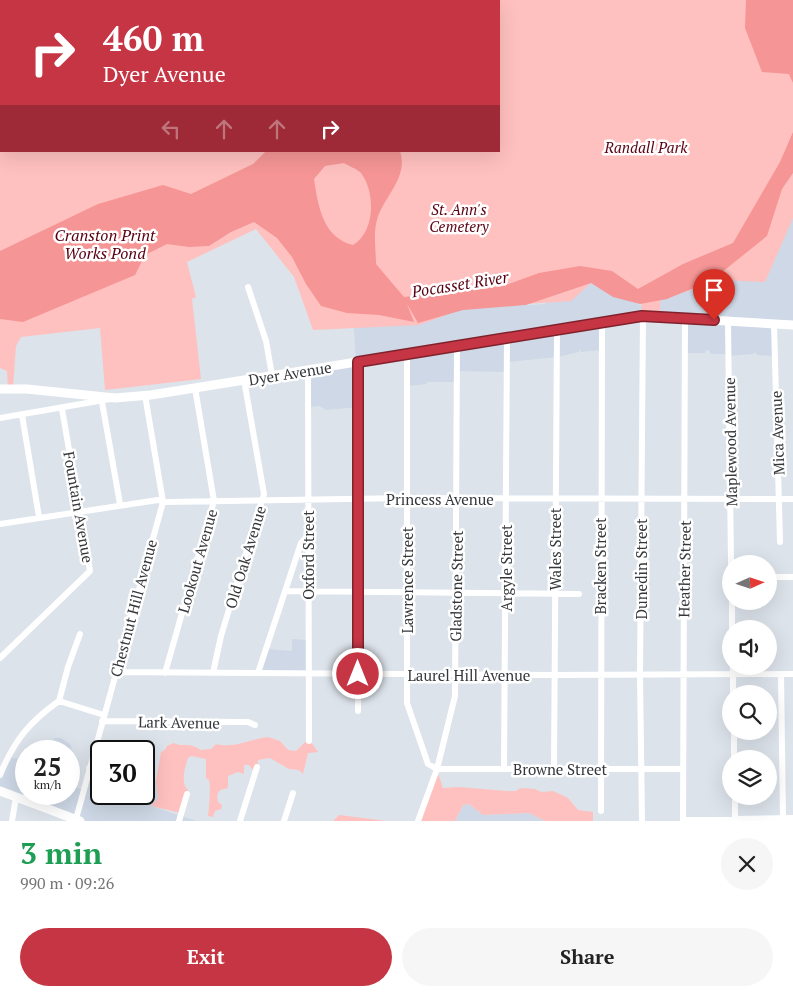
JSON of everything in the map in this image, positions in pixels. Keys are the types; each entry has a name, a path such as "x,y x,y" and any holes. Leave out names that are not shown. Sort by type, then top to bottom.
{"main road":[{"name":"Dyer Avenue","path":"0,389 46,391 115,398 145,395 642,316 793,325"},
{"path":"0,791 15,797"},
{"path":"38,805 78,820"}],"street":[{"path":"248,287 266,341 272,375"},
{"name":"Dunedin Street","path":"642,316 640,675 642,821"},
{"name":"Heather Street","path":"683,821 685,318"},
{"name":"Maplewood Avenue","path":"728,321 731,555"},
{"name":"Bracken Street","path":"601,811 602,322"},
{"name":"Mica Avenue","path":"774,325 780,542"},
{"name":"Wales Street","path":"554,769 557,329"},
{"name":"Argyle Street","path":"504,769 507,337"},
{"name":"Gladstone Street","path":"418,821 437,769 452,717 456,674 457,346"},
{"name":"Lawrence Street","path":"407,353 406,675 408,703 428,764 437,769"},
{"path":"358,362 358,711"},
{"name":"Oxford Street","path":"308,370 309,741"},
{"name":"Old Oak Avenue","path":"212,673 259,504 263,500 258,455 244,380"},
{"name":"Lookout Avenue","path":"165,673 214,501 195,388"},
{"name":"Chestnut Hill Avenue","path":"97,740 162,502 145,395"},
{"name":"Dyer Avenue","path":"0,418 62,409 115,398"},
{"path":"102,402 120,504"},
{"name":"Fountain Avenue","path":"0,658 90,571 62,409"},
{"path":"22,415 39,517"},
{"name":"Princess Avenue","path":"0,524 120,504 162,502 407,498 793,500"},
{"path":"258,673 301,543 309,534"},
{"path":"778,577 793,577"},
{"path":"285,591 579,594"},
{"path":"0,775 10,752 20,736 42,713 59,701 68,667 80,634"},
{"name":"Laurel Hill Avenue","path":"115,672 406,675 722,674"},
{"name":"Laurel Hill Avenue","path":"777,674 793,674"},
{"path":"781,674 783,818"},
{"name":"Lark Avenue","path":"59,701 103,718 248,722 255,726"},
{"path":"240,821 257,767"},
{"name":"Chestnut Hill Avenue","path":"78,820 90,768"},
{"name":"Browne Street","path":"437,769 683,769"},
{"path":"284,821 293,793"},
{"path":"179,821 187,794"},
{"path":"12,821 15,803"},
{"path":"735,805 735,821"},
{"path":"683,821 793,818"}],"shaded area":[{"path":"793,175 793,325 777,325 774,356 757,355 755,352 753,354 729,356 728,354 711,354 709,350 706,350 705,353 686,353 686,319 660,316 660,299 670,298 692,289"},
{"path":"594,282 642,306 643,316 604,321 602,350 581,352 580,349 579,352 557,357 508,362 507,372 458,371 457,382 427,382 426,384 408,386 408,354 359,361 358,407 326,410 319,406 309,407 311,369 356,361 353,316 544,304 558,298 570,287"},
{"path":"292,639 308,640 307,673 260,671 266,649 292,651"},
{"path":"54,738 61,738 64,740 52,740"},
{"path":"9,757 15,758 15,797 0,791 0,776"},
{"path":"90,768 90,805 152,805 197,821 80,821 37,805 80,805 80,789 83,790"},
{"path":"156,781 158,798 155,801"},
{"path":"469,804 483,815 529,813 545,821 455,821 463,805"}],"green space":[{"name":"Randall Park","path":"500,0 793,0 793,218 765,282 721,280 660,300 660,316 643,316 641,303 591,283 571,301 465,308 419,325 313,330 294,277 256,229 187,262 196,297 192,299 201,379 105,390 100,328 21,337 16,346 13,389 8,389 7,371 0,368 0,152 500,152"},
{"path":"268,737 280,741 288,750 296,751 305,742 311,742 318,752 308,753 303,774 299,770 289,769 270,758 258,760 257,771 254,771 249,765 244,765 244,774 238,772 228,776 228,788 220,790 217,795 218,802 222,805 221,809 215,811 213,817 208,816 210,787 209,780 206,778 206,759 191,756 188,758 185,770 184,783 188,790 181,813 151,806 155,805 158,798 156,781 161,752 167,746 173,743 193,746 201,750 211,749 216,744 236,745"},
{"path":"437,770 443,788 459,787 516,791 521,788 535,789 541,792 553,791 568,798 578,810 593,812 593,821 545,821 529,813 483,815 469,804 463,805 455,821 419,821"},
{"path":"339,815 387,821 333,821"}],"water":[{"path":"746,0 793,0 793,83 789,74 762,72 745,28"},
{"name":"Cranston Print Works Pond","path":"793,132 793,173 782,189 767,236 711,281 667,299 640,304 613,297 591,283 526,305 463,310 418,323 407,304 414,322 379,315 347,313 321,306 306,284 292,257 277,238 254,222 231,232 209,246 189,247 167,244 145,255 135,275 23,322 0,319 0,251 98,204 163,185 191,194 253,164 265,152 400,152 401,170 377,220 375,242 376,264 404,297 503,286 539,273 580,266 612,271 638,289 683,264 733,243 780,162","holes":["344,163 361,173 366,181 371,201 371,212 366,231 353,245 335,236 324,220 320,210 314,179 325,166"]}],"route":[{"path":"358,674 358,362 642,316 714,320"}],"park label":[{"name":"St. Ann's Cemetery","path":"459,218"}],"water label":[{"name":"Pocasset River","path":"460,284"}]}
